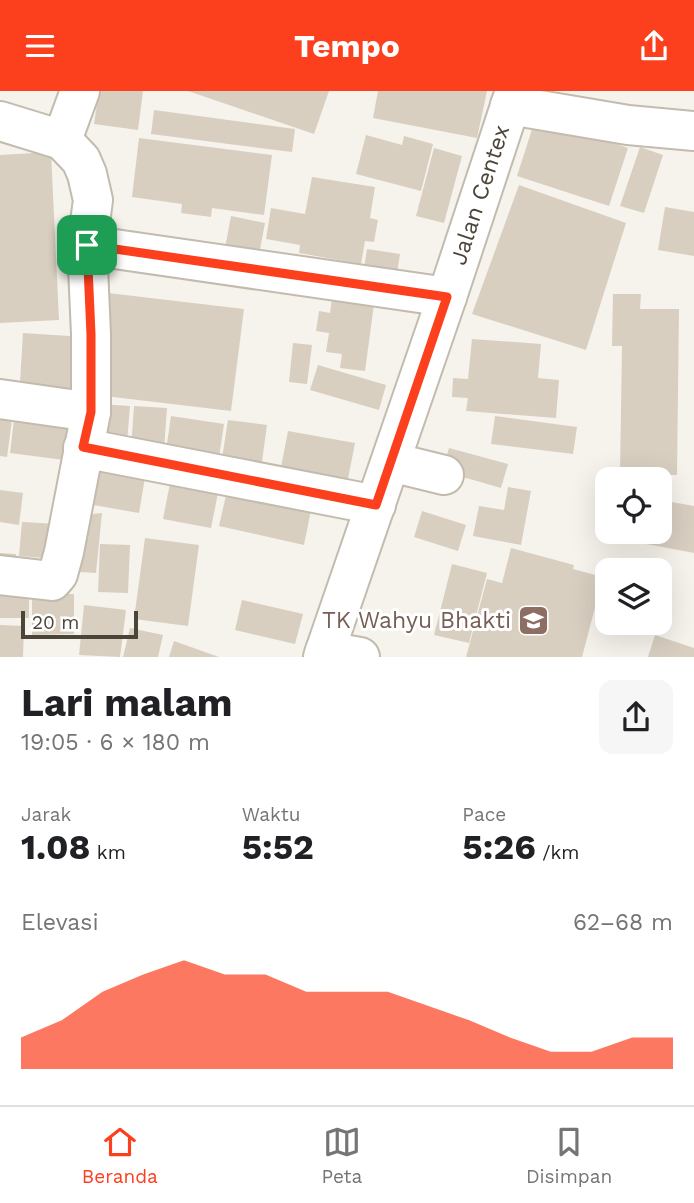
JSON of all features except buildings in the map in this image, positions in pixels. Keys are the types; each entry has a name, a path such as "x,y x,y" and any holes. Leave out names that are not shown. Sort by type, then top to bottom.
{"street":[{"path":"62,140 79,91"},
{"path":"512,98 628,125 694,131"},
{"name":"Jalan Centex","path":"336,655 376,505 512,98"},
{"path":"0,121 62,140 81,160 93,200 87,245 91,334 87,430 64,552 59,571 52,581 0,575"},
{"path":"87,245 447,297"},
{"path":"0,399 87,430 376,505"},
{"path":"391,462 444,475"}],"place":[{"name":"TK Wahyu Bhakti","path":"534,620"}],"route":[{"path":"87,245 447,297 376,505 83,447 91,412 87,245"}]}
